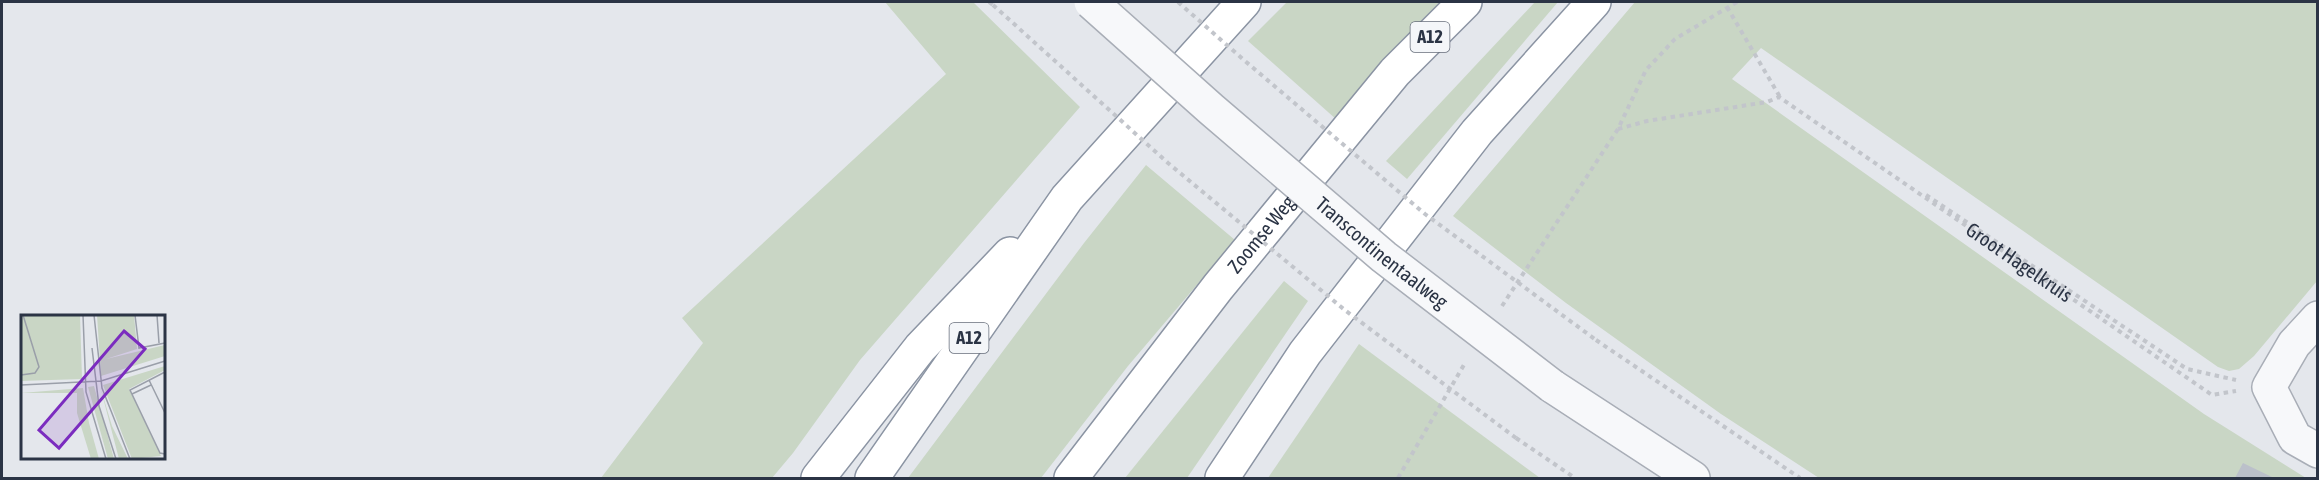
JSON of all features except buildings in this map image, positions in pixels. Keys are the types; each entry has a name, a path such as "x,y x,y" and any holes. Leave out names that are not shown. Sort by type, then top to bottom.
{"highway":[{"name":"A12","path":"872,478 1067,198 1244,2"},
{"name":"Zoomse Weg","path":"1071,478 1218,287 1395,72 1465,2"},
{"path":"1222,478 1305,353 1478,132 1594,2"},
{"path":"818,478 920,348 987,276 1067,198"}],"street":[{"name":"Transcontinentaalweg","path":"1091,2 1211,109 1384,257 1552,386 1693,478"},
{"path":"2306,444 2269,387 2294,344 2318,318"}],"path":[{"path":"1178,2 1245,62 1425,214 1596,340 1800,478"},
{"path":"1501,307 1618,129 1646,70 1675,39 1737,2"},
{"path":"991,3 1168,163 1346,311 1516,438 1575,478"},
{"path":"1727,8 1779,97 2187,369 2269,387"},
{"path":"1618,129 1647,121 1767,102 1779,97"},
{"name":"Groot Hagelkruis","path":"1779,97 2212,395 2269,387"},
{"path":"1398,478 1469,357"}],"green space":[{"path":"885,2 973,2 1080,107 860,360 793,453 772,478 601,478 703,343 682,318 946,74"},
{"path":"1287,2 1449,2 1337,120 1248,41"},
{"path":"1535,2 1558,2 1407,179 1386,161"},
{"path":"1635,2 2317,2 2317,281 2254,356 2239,369 2229,371 2218,367 1761,48 1732,79 2204,414 2306,478 1819,478 1721,414 1566,303 1453,216"},
{"path":"1146,165 1235,240 1128,366 1041,478 908,478 1084,243"},
{"path":"1284,281 1308,301 1187,478 1125,478"},
{"path":"1359,344 1540,478 1268,478"}]}
